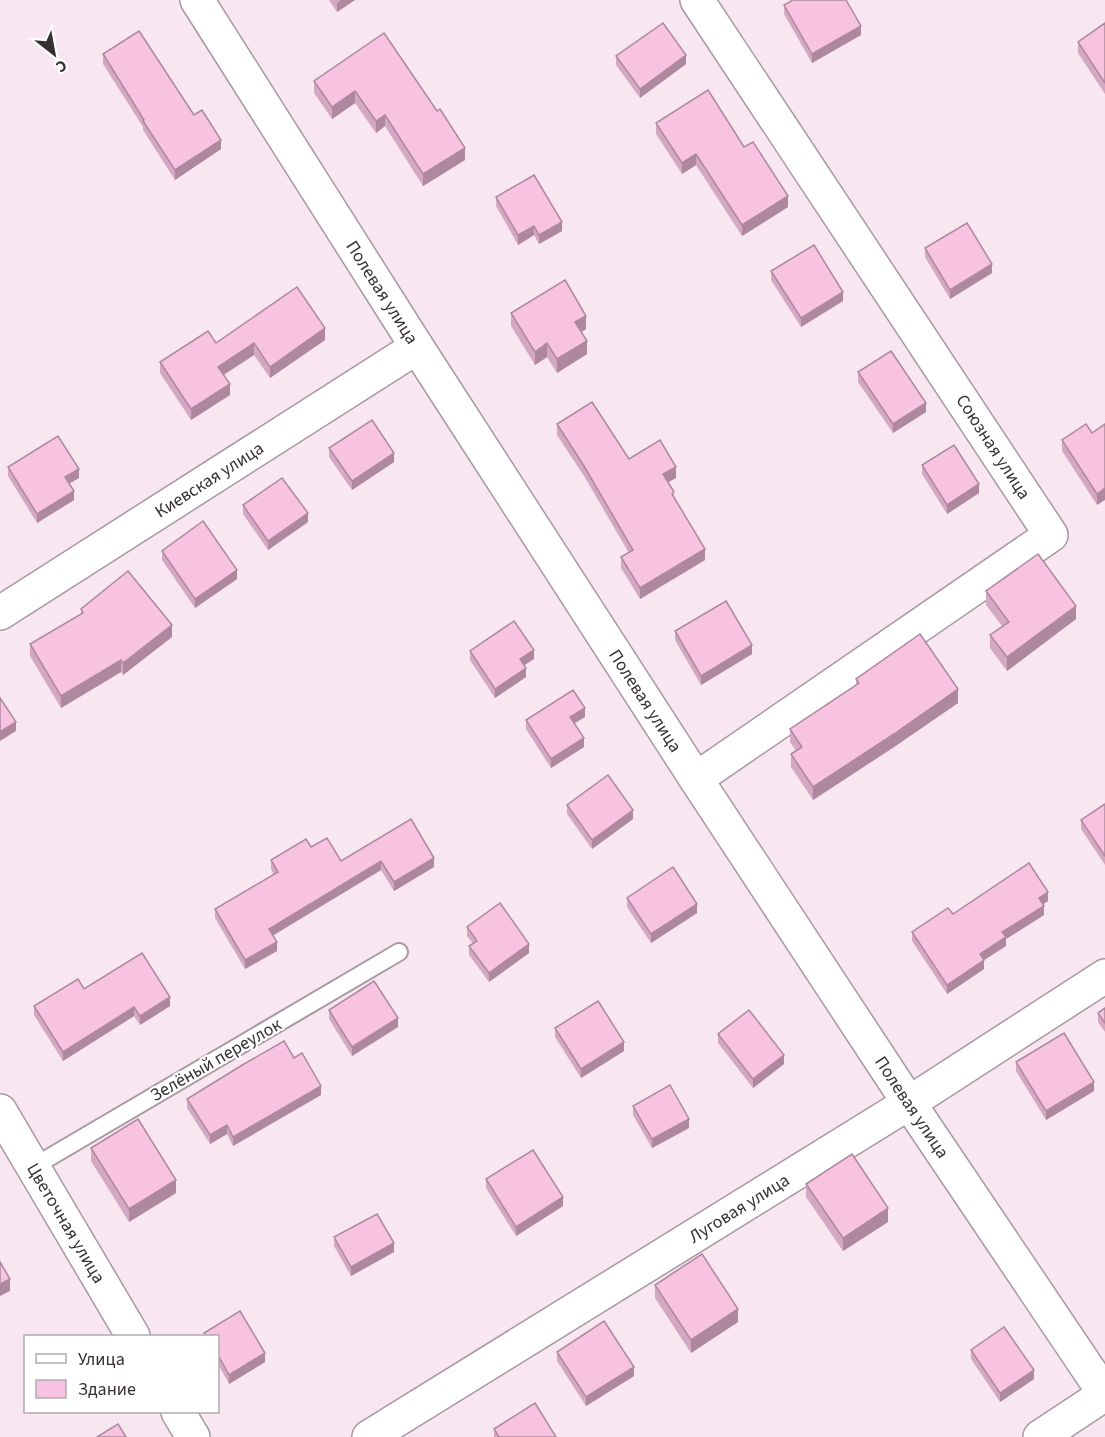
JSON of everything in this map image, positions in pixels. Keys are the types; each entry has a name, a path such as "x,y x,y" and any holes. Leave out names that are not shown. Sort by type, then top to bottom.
{"street":[{"name":"Полевая улица","path":"202,2 417,346 696,779 909,1103 1105,1394"},
{"name":"Союзная улица","path":"696,779 1051,536 710,5"},
{"name":"Киевская улица","path":"0,613 417,346"},
{"name":"Луговая улица","path":"369,1437 909,1103 1105,976"},
{"name":"Цветочная улица","path":"0,1111 133,1335"},
{"path":"1040,1437 1105,1394"},
{"path":"179,1413 193,1437"}],"lane":[{"name":"Зелёный переулок","path":"33,1167 399,952"}],"building":[{"path":"793,0 846,0 861,26 812,54 784,5"},
{"path":"663,23 686,55 640,89 616,56"},
{"path":"1105,23 1105,83 1078,42"},
{"path":"139,31 194,115 202,110 221,140 175,170 103,54"},
{"path":"384,33 437,111 440,109 465,148 423,174 385,115 376,121 355,91 332,107 314,81"},
{"path":"708,90 744,147 753,142 788,196 742,225 696,154 682,163 656,123"},
{"path":"534,175 562,222 539,235 534,226 518,235 496,197"},
{"path":"967,223 992,264 950,290 925,248"},
{"path":"814,245 843,292 801,318 771,271"},
{"path":"565,280 586,316 575,322 587,341 557,359 547,343 535,352 511,313"},
{"path":"297,287 325,328 270,367 254,343 218,367 230,384 191,409 160,362 208,331 216,343"},
{"path":"891,351 926,403 893,424 858,372"},
{"path":"592,402 629,459 660,440 676,467 663,474 674,492 672,494 705,549 640,588 621,557 633,550 557,424"},
{"path":"372,420 394,453 352,481 329,448"},
{"path":"1086,424 1092,433 1105,424 1105,488 1097,494 1062,440"},
{"path":"58,436 79,469 65,477 74,491 37,514 8,467"},
{"path":"954,445 979,484 947,505 922,465"},
{"path":"282,478 308,513 268,541 243,505"},
{"path":"203,521 237,570 195,599 162,551"},
{"path":"1038,554 1076,606 1007,657 990,635 1009,622 986,591"},
{"path":"128,571 172,625 123,663 121,660 61,696 30,644 83,613 81,609"},
{"path":"726,601 752,645 701,676 675,631"},
{"path":"514,621 534,650 520,659 526,668 495,689 470,651"},
{"path":"920,634 958,689 813,787 791,754 802,747 790,729 859,683 856,679"},
{"path":"573,690 585,708 570,717 584,738 551,759 526,720"},
{"path":"0,698 16,722 0,732"},
{"path":"608,775 633,810 592,840 567,805"},
{"path":"1105,804 1105,856 1081,820"},
{"path":"411,819 434,858 394,882 381,861 269,929 277,942 245,960 215,909 278,872 271,860 306,839 311,847 327,838 341,861"},
{"path":"1029,863 1048,892 1039,898 1044,906 1002,932 1006,937 980,954 984,960 947,985 912,932 948,908 953,914"},
{"path":"673,867 697,904 651,934 627,898"},
{"path":"500,903 529,944 489,973 469,946 477,941 467,927"},
{"path":"142,953 170,997 140,1016 134,1007 63,1052 34,1006 78,979 84,989"},
{"path":"374,981 398,1018 352,1047 329,1010"},
{"path":"598,1001 624,1042 581,1069 555,1028"},
{"path":"1105,1008 1105,1023 1098,1013"},
{"path":"749,1010 784,1055 753,1079 718,1034"},
{"path":"1064,1033 1094,1082 1046,1111 1016,1062"},
{"path":"284,1041 294,1058 302,1053 321,1086 233,1137 227,1125 210,1135 187,1099"},
{"path":"670,1085 689,1119 652,1139 633,1106"},
{"path":"138,1119 176,1180 129,1209 91,1148"},
{"path":"533,1150 563,1197 516,1227 486,1179"},
{"path":"852,1154 888,1208 843,1238 806,1184"},
{"path":"377,1214 394,1243 351,1267 334,1237"},
{"path":"702,1254 738,1309 691,1340 655,1285"},
{"path":"0,1262 10,1279 0,1284"},
{"path":"240,1311 265,1353 229,1375 219,1357 219,1335 205,1335 204,1333"},
{"path":"604,1321 634,1367 586,1397 557,1352"},
{"path":"1004,1327 1034,1370 1000,1393 971,1350"},
{"path":"535,1403 556,1437 499,1437 494,1429"},
{"path":"118,1424 126,1437 97,1437"}]}
